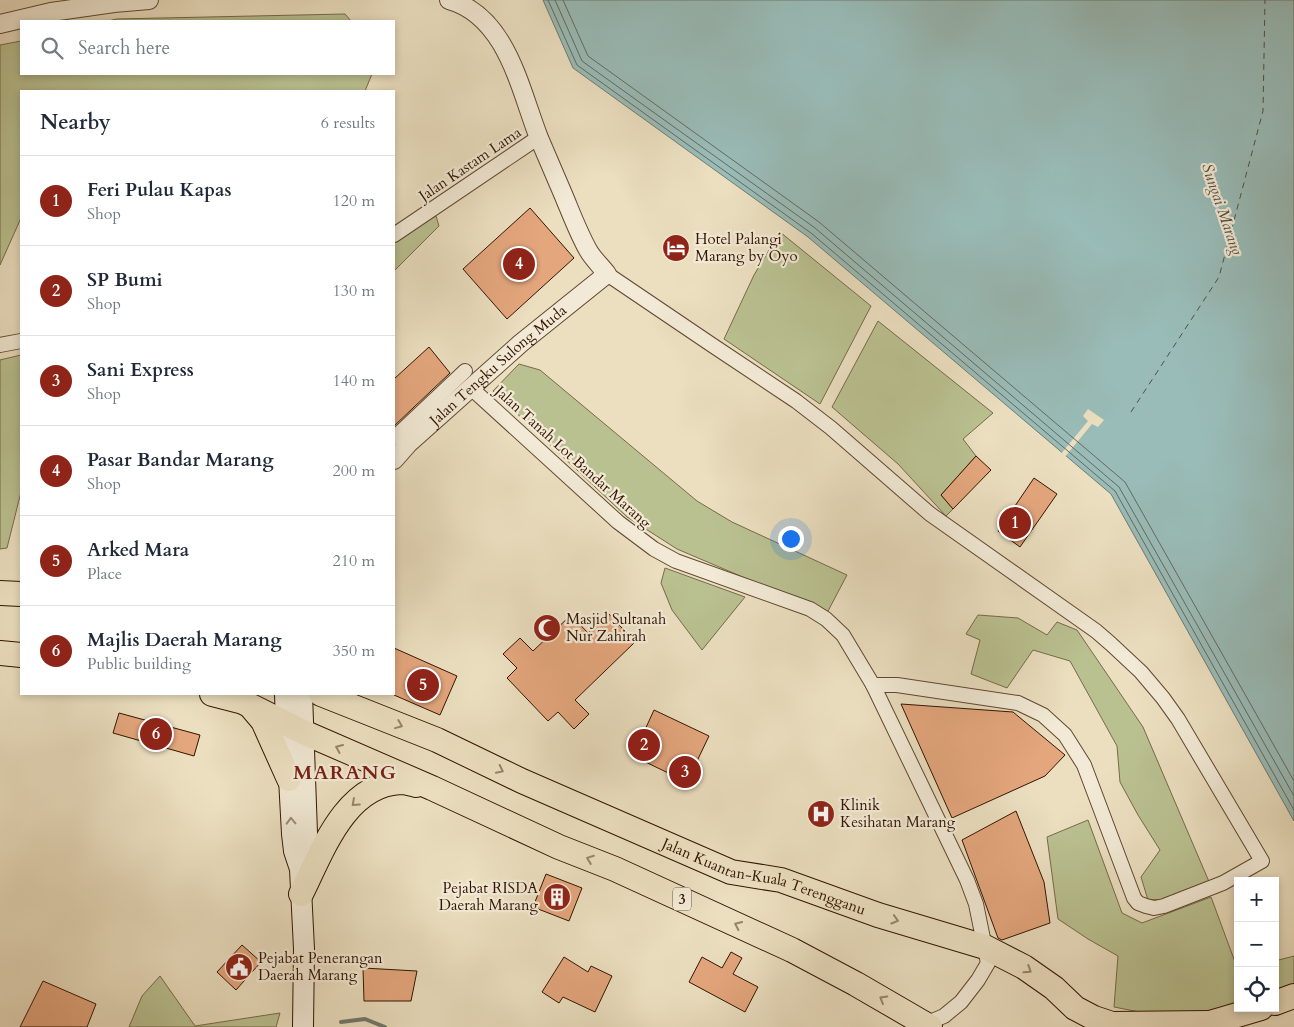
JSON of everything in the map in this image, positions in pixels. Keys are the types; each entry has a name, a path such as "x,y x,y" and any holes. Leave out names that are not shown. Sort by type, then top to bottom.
{"highway":[{"path":"0,593 20,594"},
{"path":"0,653 20,655"},
{"name":"3","path":"216,695 243,702 294,728 559,846 616,869 792,950 927,1025"},
{"name":"Jalan Kuantan-Kuala Terengganu","path":"324,695 436,740 522,781 731,872 781,880 878,915 985,947 1024,967 1054,988 1075,1008 1094,1018 1112,1024 1207,1025 1248,1012"},
{"path":"243,702 254,709 263,721 289,779"},
{"path":"301,894 334,829 357,800 381,786 403,782 432,788"},
{"path":"1279,1002 1294,996"}],"main road":[{"path":"286,695 294,728 307,833 300,868 304,949 303,1027"},
{"path":"300,868 294,852 289,779 294,728 302,695"}],"street":[{"path":"0,24 51,12 149,0"},
{"path":"449,0 470,9 497,36 515,72 539,137 579,231 589,251 607,274 796,401 831,428 930,514 1112,644 1163,698 1178,719 1262,861 1223,883 1164,906 1154,908 1138,903 1134,898 1084,765 1066,735 1043,715 1018,703 897,685 873,685"},
{"name":"Jalan Kastam Lama","path":"395,234 539,137"},
{"name":"Jalan Tengku Sulong Muda","path":"395,459 468,380 521,343 607,274"},
{"path":"0,345 20,341"},
{"path":"395,437 468,380"},
{"name":"Jalan Tanah Lot Bandar Marang","path":"468,380 618,522 654,549 676,561 810,609 826,619 843,635 873,685 967,880 976,904 988,963 962,1002 944,1016 927,1025"}],"green space":[{"path":"345,14 350,20 112,20"},
{"path":"20,41 20,75 372,75 365,90 20,90 20,220 0,265 0,45"},
{"path":"436,216 439,226 395,270 395,237"},
{"path":"780,232 871,306 820,404 724,339 754,275"},
{"path":"878,321 993,413 963,439 976,456 941,495 953,509 946,516 898,464 832,407"},
{"path":"20,355 20,496 7,548 0,549 0,360"},
{"path":"519,364 540,370 697,501 732,522 847,575 827,613 677,549 627,517 493,391"},
{"path":"665,568 745,597 702,650 672,610 661,583"},
{"path":"978,615 1018,618 1047,635 1057,622 1077,630 1143,727 1210,884 1174,899 1148,900 1141,877 1160,850 1120,782 1117,746 1070,661 1033,650 1007,688 971,674 980,640 966,634"},
{"path":"1088,820 1122,913 1142,923 1211,897 1234,959 1234,1006 1216,1013 1160,1016 1114,1007 1118,956 1058,919 1047,837"},
{"path":"1294,956 1294,985 1279,991 1279,967 1279,960"},
{"path":"160,976 195,1026 280,1013 276,1027 129,1027 142,996"}],"water":[{"name":"Sungai Marang","path":"543,0 1294,0 1294,821 1111,494 808,237 573,68"}],"pier":[{"path":"1088,409 1104,420 1098,427 1092,424 1064,458 1060,455 1088,421 1083,416"}],"building":[{"path":"530,208 574,258 507,319 463,269"},
{"path":"429,347 450,373 395,425 395,378"},
{"path":"976,456 991,470 953,509 941,495"},
{"path":"1034,478 1057,494 1020,547 998,531"},
{"path":"608,613 635,642 575,700 589,714 574,729 558,712 548,721 507,678 517,668 503,654 520,638 533,651 571,615 588,633"},
{"path":"395,648 457,676 440,715 394,695"},
{"path":"901,704 1013,712 1065,755 1045,776 952,818"},
{"path":"654,710 709,736 687,782 633,756"},
{"path":"119,713 200,735 194,756 113,733"},
{"path":"1016,811 1044,882 1050,923 1002,940 998,938 962,840"},
{"name":"Pejabat RISDA Daerah Marang","path":"546,874 582,888 569,921 533,907"},
{"name":"Pejabat Penerangan Daerah Marang","path":"242,945 261,962 236,990 217,972"},
{"path":"731,952 742,958 733,974 758,987 745,1012 689,982 702,957 722,968"},
{"path":"564,957 588,972 591,966 612,976 595,1012 563,997 559,1003 542,992"},
{"path":"363,968 417,971 411,1001 364,1001"},
{"path":"43,981 96,1004 87,1027 20,1027"}],"waterway":[{"path":"341,1022 365,1019 385,1027"}],"ferry route":[{"path":"1131,412 1219,277 1263,111 1265,0"}],"place":[{"name":"Hotel Palangi Marang by Oyo","path":"676,248"},
{"name":"Pasar Bandar Marang","path":"519,264"},
{"name":"Feri Pulau Kapas","path":"1015,523"},
{"name":"Masjid Sultanah Nur Zahirah","path":"547,628"},
{"name":"Arked Mara","path":"423,685"},
{"name":"Majlis Daerah Marang","path":"156,734"},
{"name":"SP Bumi","path":"644,745"},
{"name":"Sani Express","path":"685,772"},
{"name":"Klinik Kesihatan Marang","path":"821,814"},
{"name":"Pejabat RISDA Daerah Marang","path":"557,897"},
{"name":"Pejabat Penerangan Daerah Marang","path":"239,967"}],"district":[{"name":"MARANG","path":"345,772"}]}
